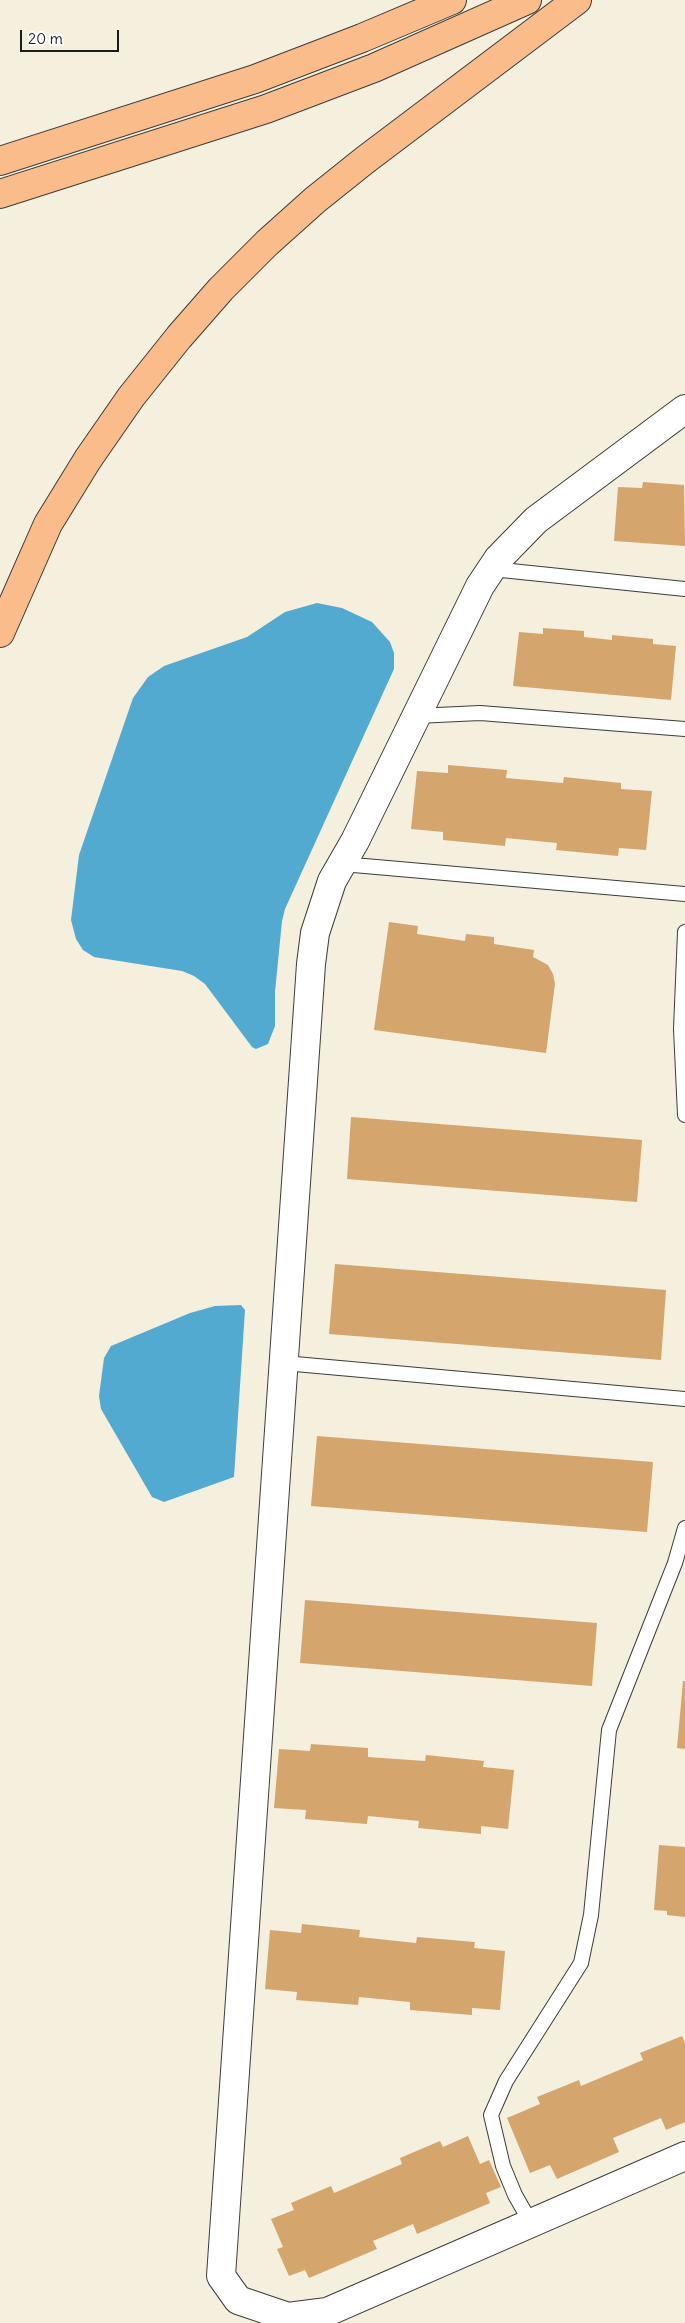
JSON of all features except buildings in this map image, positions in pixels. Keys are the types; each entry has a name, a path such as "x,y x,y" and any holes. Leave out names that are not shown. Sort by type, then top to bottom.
{"highway":[{"path":"0,161 255,79 362,38 452,0"},
{"path":"0,194 266,109 374,68 527,0"},
{"path":"0,633 48,524 88,459 131,397 179,337 221,289 266,243 315,200 577,0"}],"street":[{"path":"685,409 536,520 519,535 492,569 480,586 323,903 315,933 311,964 221,2276 238,2300 288,2317 327,2312 685,2156"}],"lane":[{"path":"492,569 685,589"},
{"path":"416,716 480,713 685,729"},
{"path":"342,864 685,894"},
{"path":"685,932 681,1029 685,1115"},
{"path":"284,1363 685,1399"},
{"path":"531,2223 515,2195 502,2166 491,2115 506,2081 581,1962 591,1915 609,1730 675,1563 685,1528"}],"water":[{"path":"317,603 342,608 372,622 390,642 394,653 394,669 285,909 282,921 275,992 275,1026 268,1044 256,1049 252,1047 205,984 194,976 182,971 94,957 83,950 76,939 71,920 79,855 133,698 148,677 164,666 247,637 285,612"},
{"path":"241,1305 245,1310 234,1477 164,1502 152,1497 101,1409 99,1396 104,1358 111,1346 190,1313 215,1306"}]}
